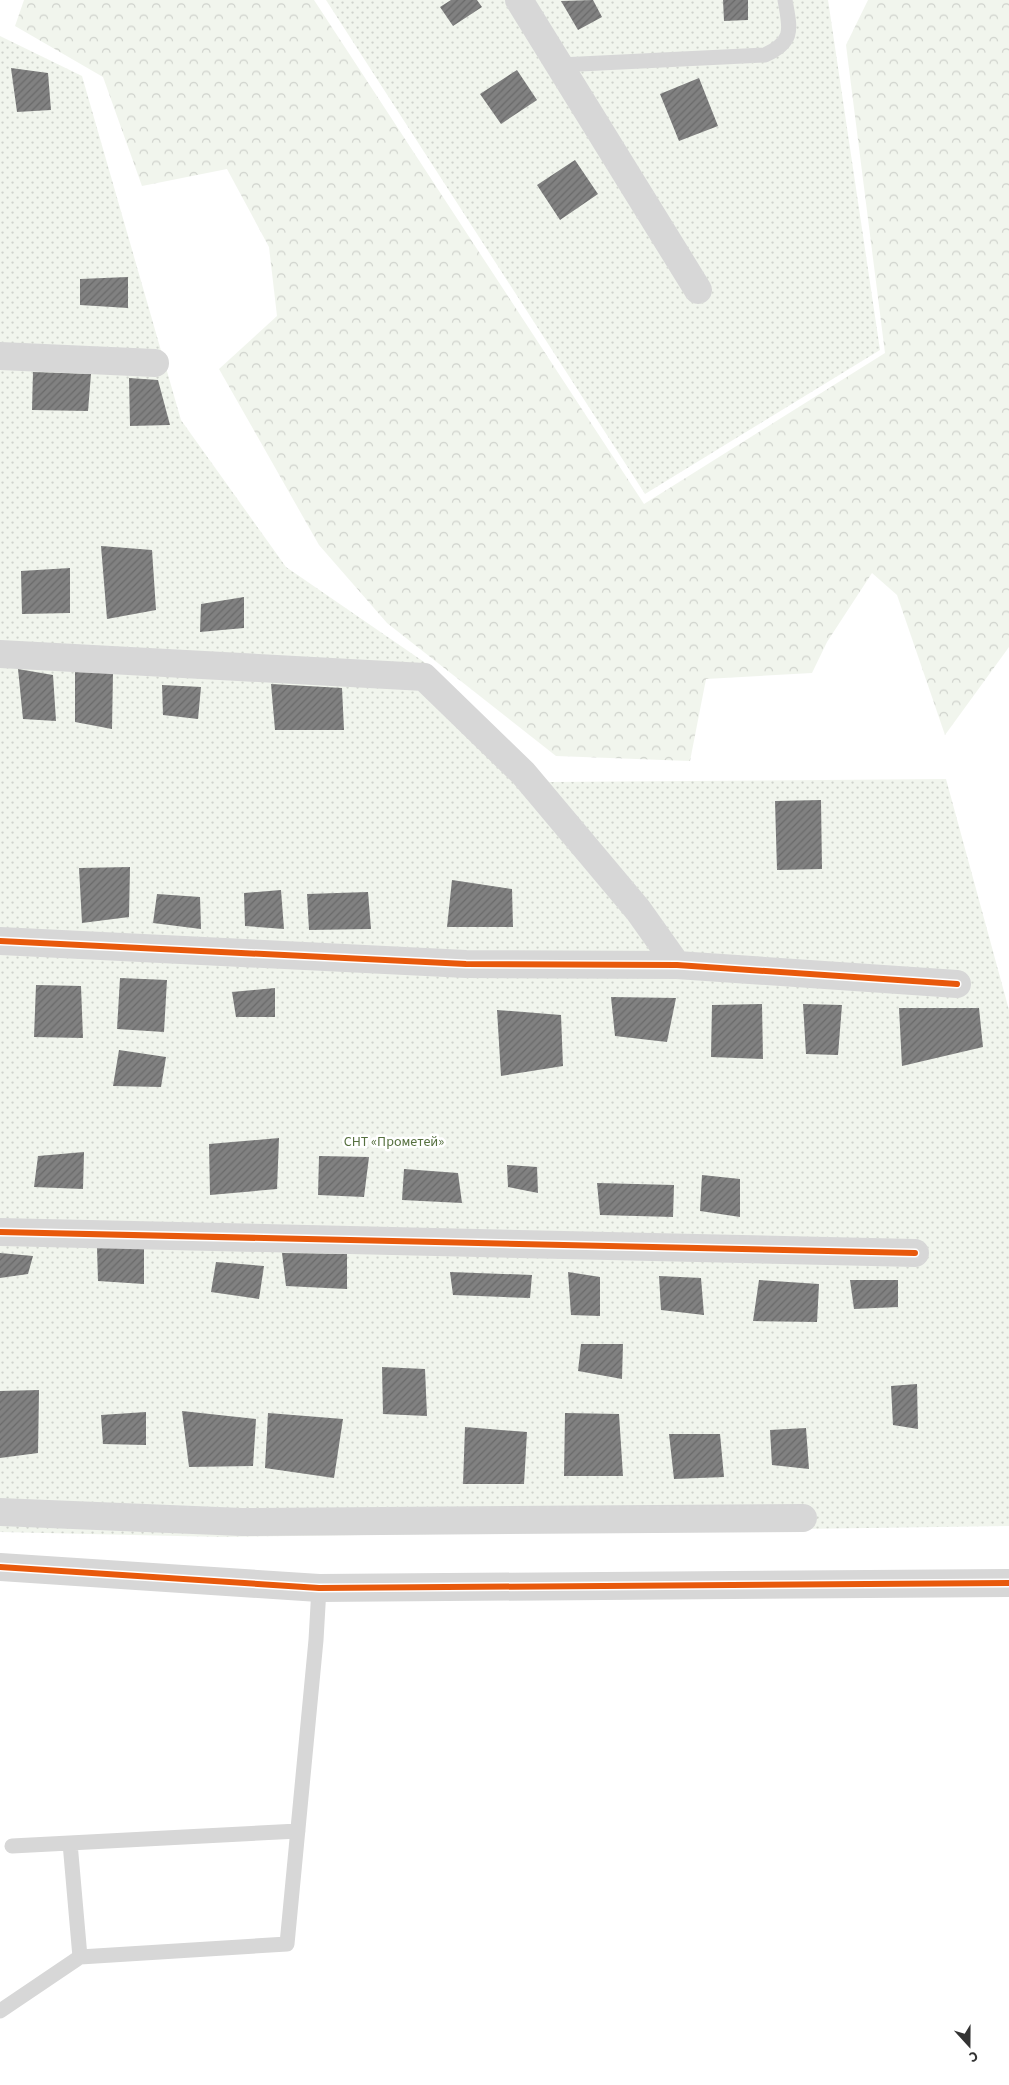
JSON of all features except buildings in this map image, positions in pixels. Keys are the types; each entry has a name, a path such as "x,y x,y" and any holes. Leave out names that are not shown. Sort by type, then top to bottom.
{"street":[{"path":"519,0 698,290"},
{"path":"0,356 155,363"},
{"path":"0,654 424,678 523,773 638,910 677,965"},
{"path":"0,941 466,964 677,965 957,984"},
{"path":"0,1232 915,1253"},
{"path":"0,1512 242,1522 803,1518"},
{"path":"0,1567 319,1588 1009,1583"}],"lane":[{"path":"560,66 765,55 780,48 788,36 789,22 785,0"},
{"path":"0,2010 80,1957 287,1944 316,1640 319,1588"},
{"path":"12,1846 298,1831"},
{"path":"70,1843 80,1957"}],"green space":[{"path":"24,0 314,0 644,504 885,353 846,45 868,0 1009,0 1009,647 945,735 897,595 872,573 827,642 812,673 706,679 690,761 556,756 387,623 319,545 219,369 277,316 269,247 227,169 142,186 103,77 15,26"},
{"path":"326,0 828,0 880,350 645,494"},
{"name":"СНТ «Прометей»","path":"0,36 82,76 181,420 286,567 427,664 549,782 946,779 1009,1010 1009,1526 222,1537 0,1532"}],"cycle path":[{"path":"0,941 466,964 677,965 957,984"},
{"path":"0,1232 915,1253"},
{"path":"0,1567 319,1588 1009,1583"}]}
